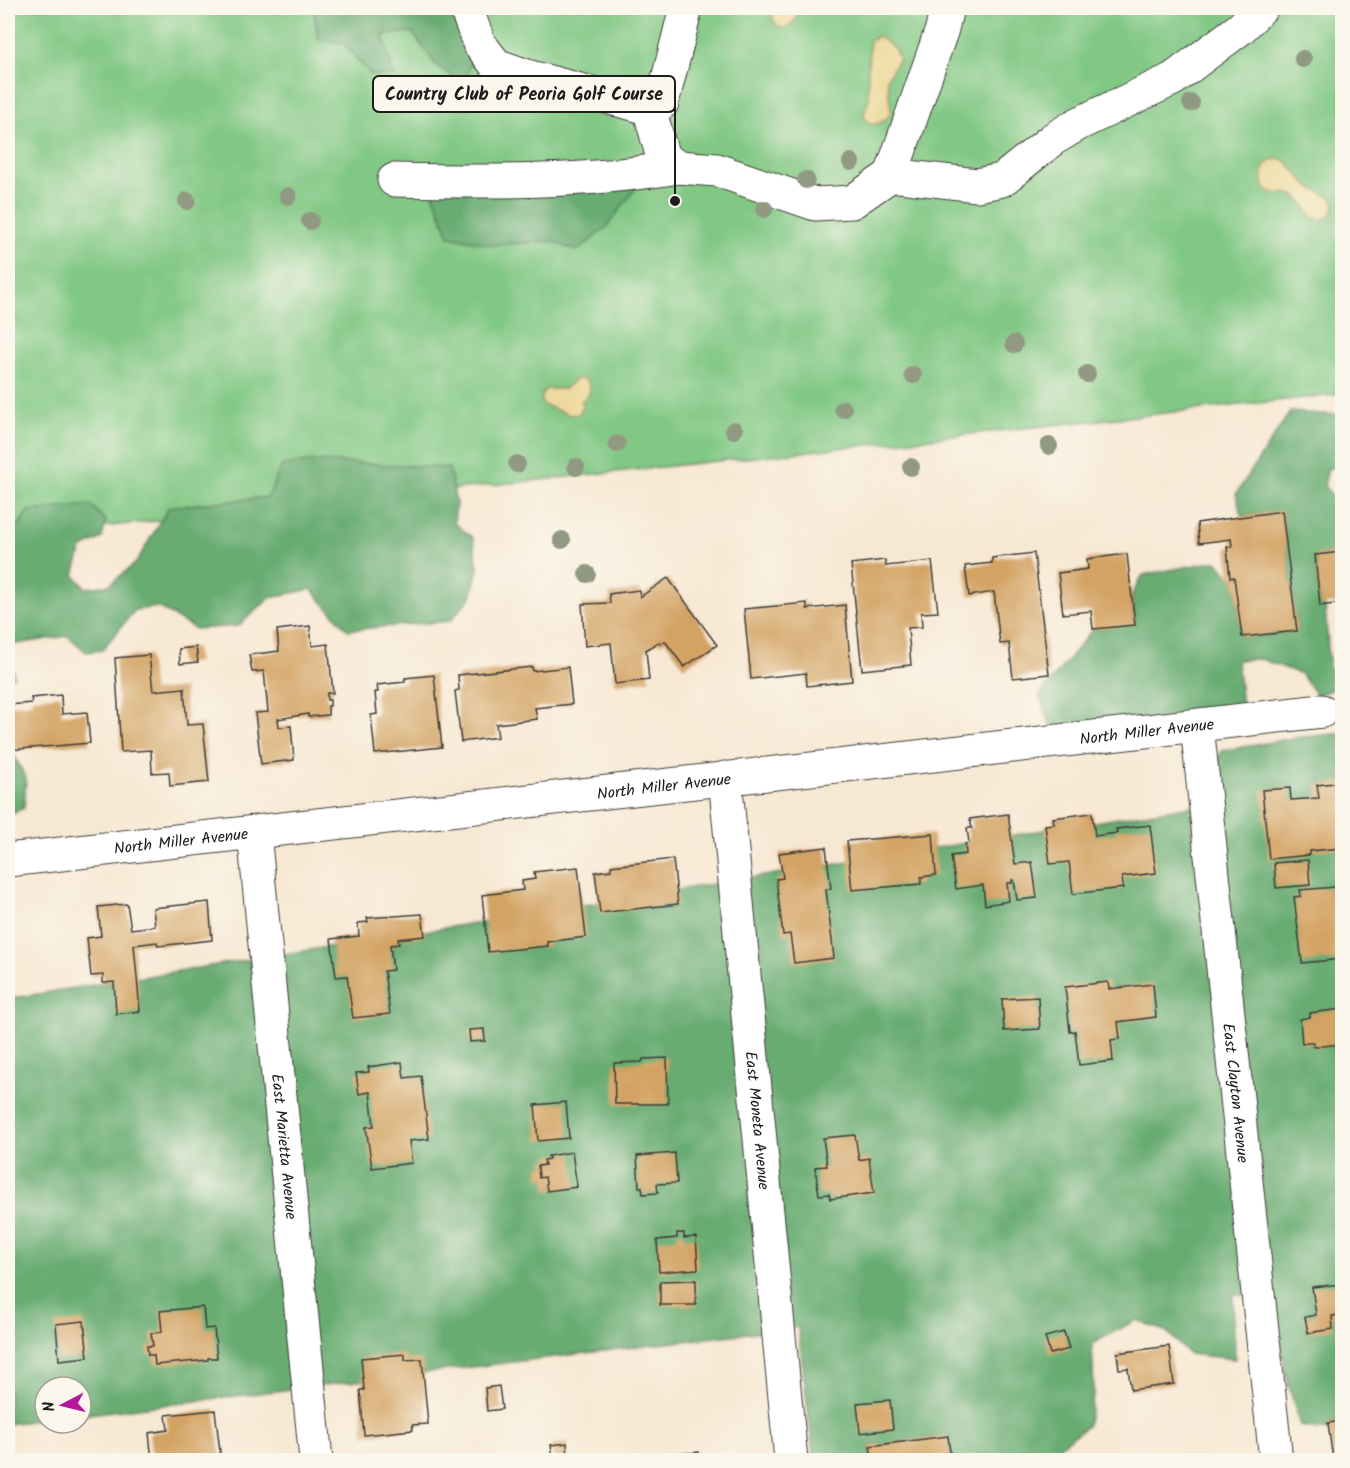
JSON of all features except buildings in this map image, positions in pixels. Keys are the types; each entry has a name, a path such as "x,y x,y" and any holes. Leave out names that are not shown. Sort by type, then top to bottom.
{"street":[{"path":"466,8 479,44 496,64 530,76 649,108 662,103 686,8"},
{"path":"394,180 479,181 568,178 633,175 678,167 717,170 815,204 852,202 891,175 942,29 947,8"},
{"path":"891,175 977,185 1002,180 1053,139 1078,124 1173,79 1241,28 1261,8"},
{"path":"649,108 663,158 678,167"},
{"name":"North Miller Avenue","path":"8,860 1322,711"},
{"name":"East Clayton Avenue","path":"1197,726 1276,1461"},
{"name":"East Moneta Avenue","path":"725,778 791,1461"},
{"name":"East Marietta Avenue","path":"254,833 316,1461"}],"green space":[{"path":"8,8 1342,8 1342,394 8,537"},
{"path":"313,8 450,8 449,11 474,56 463,84 436,65 412,32 383,35 394,76 371,75 343,43 319,40"},
{"path":"641,181 606,228 577,251 551,241 493,245 449,236 432,190"},
{"path":"1290,412 1342,415 1342,467 1328,468 1324,486 1342,508 1342,552 1315,556 1320,605 1325,605 1331,690 1316,695 1301,674 1261,659 1237,660 1242,706 1054,734 1039,696 1093,629 1135,624 1132,595 1143,575 1217,561 1230,577 1234,577 1242,637 1297,631 1282,512 1242,516 1236,494"},
{"path":"316,461 449,468 456,503 454,523 473,538 478,568 471,597 450,621 348,630 311,589 270,598 238,626 195,629 158,607 135,610 102,650 86,652 68,636 9,645 14,676 8,680 8,527 19,525 28,511 91,505 106,521 102,538 82,548 74,575 86,588 109,585 136,563 169,507 268,497 282,465"},
{"path":"1342,733 1342,1421 1329,1423 1329,1430 1300,1426 1285,1372 1274,1300 1233,1294 1235,1359 1189,1354 1166,1331 1136,1320 1092,1344 1094,1392 1087,1426 1056,1449 1058,1460 951,1460 948,1436 870,1446 872,1460 814,1460 798,1327 93,1414 93,1375 33,1375 33,1421 8,1424 8,999 1217,802 1213,775 1221,751 1295,738"},
{"path":"8,750 11,750 26,778 24,808 8,815"}],"sand":[{"path":"775,8 801,8 793,23 785,29 774,21 772,15"},
{"path":"878,36 894,48 899,59 887,78 891,112 883,121 871,124 867,122 864,113 869,98 870,41"},
{"path":"1271,160 1285,160 1308,186 1332,198 1335,205 1331,215 1324,219 1313,217 1295,196 1272,193 1264,188 1265,166"},
{"path":"577,378 586,380 590,387 589,394 581,402 582,410 578,414 570,415 543,405 542,397 546,389 564,389"}],"place":[{"name":"Country Club of Peoria Golf Course","path":"675,201"}]}
